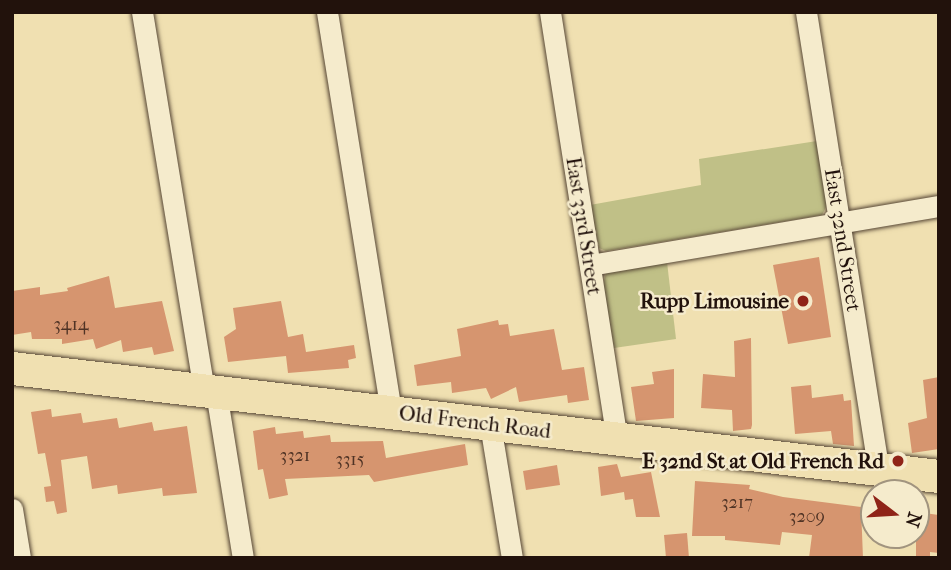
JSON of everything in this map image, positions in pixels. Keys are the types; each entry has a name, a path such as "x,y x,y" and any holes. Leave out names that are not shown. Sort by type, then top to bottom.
{"main road":[{"name":"Old French Road","path":"12,368 939,476"}],"street":[{"path":"142,12 243,558"},
{"path":"327,12 391,412"},
{"name":"East 33rd Street","path":"550,12 617,440"},
{"name":"East 32nd Street","path":"806,12 878,469"},
{"path":"590,265 939,206"},
{"path":"490,424 512,558"},
{"path":"12,509 20,558"}],"green space":[{"path":"817,141 827,205 822,215 606,251 599,248 590,205 701,185 699,159"},
{"path":"667,262 676,339 614,348 603,285 606,273"}],"building":[{"name":"Rupp Limousine","path":"819,257 831,337 788,344 773,265"},
{"path":"109,276 115,308 162,301 174,351 154,355 152,347 123,352 121,340 96,349 93,339 62,344 62,339 32,339 31,332 12,335 12,291 40,287 40,295 68,291 67,288"},
{"path":"281,301 288,337 303,334 306,352 354,345 356,358 348,360 349,368 288,373 286,356 228,362 224,337 236,329 233,308"},
{"path":"498,320 499,325 508,324 510,336 554,329 562,370 584,367 589,400 568,403 567,395 519,402 516,387 491,399 486,388 452,393 451,382 417,386 414,365 461,356 457,329"},
{"path":"751,338 752,425 751,429 733,431 732,410 701,408 703,374 735,377 734,341"},
{"path":"674,369 674,418 636,421 631,387 654,384 652,372"},
{"path":"939,377 939,449 912,453 908,423 927,418 923,380"},
{"path":"811,385 812,398 843,394 844,401 851,400 854,446 833,444 831,431 795,434 791,387"},
{"path":"51,409 52,417 81,413 83,423 117,418 119,428 152,422 154,431 187,426 197,493 163,496 162,488 118,494 117,485 92,489 87,456 61,460 67,512 57,514 54,501 46,502 44,487 51,486 45,453 38,454 31,412"},
{"path":"275,427 276,434 303,431 304,438 330,435 331,442 383,441 386,458 465,444 468,465 374,482 369,475 285,479 288,495 269,499 263,469 258,470 253,431"},
{"path":"617,464 621,477 651,472 660,517 636,517 633,499 625,500 624,492 601,496 598,467"},
{"path":"557,465 560,485 526,490 523,471"},
{"path":"695,481 750,485 749,489 783,497 860,507 860,549 863,549 863,558 809,558 812,535 782,532 780,545 725,540 725,536 692,536"},
{"path":"930,514 939,515 939,553 930,552 930,558 916,558 916,549 930,549"},
{"path":"687,533 689,558 666,558 664,535"}],"place":[{"name":"Rupp Limousine","path":"803,301"},
{"name":"E 32nd St at Old French Rd","path":"898,461"}]}
